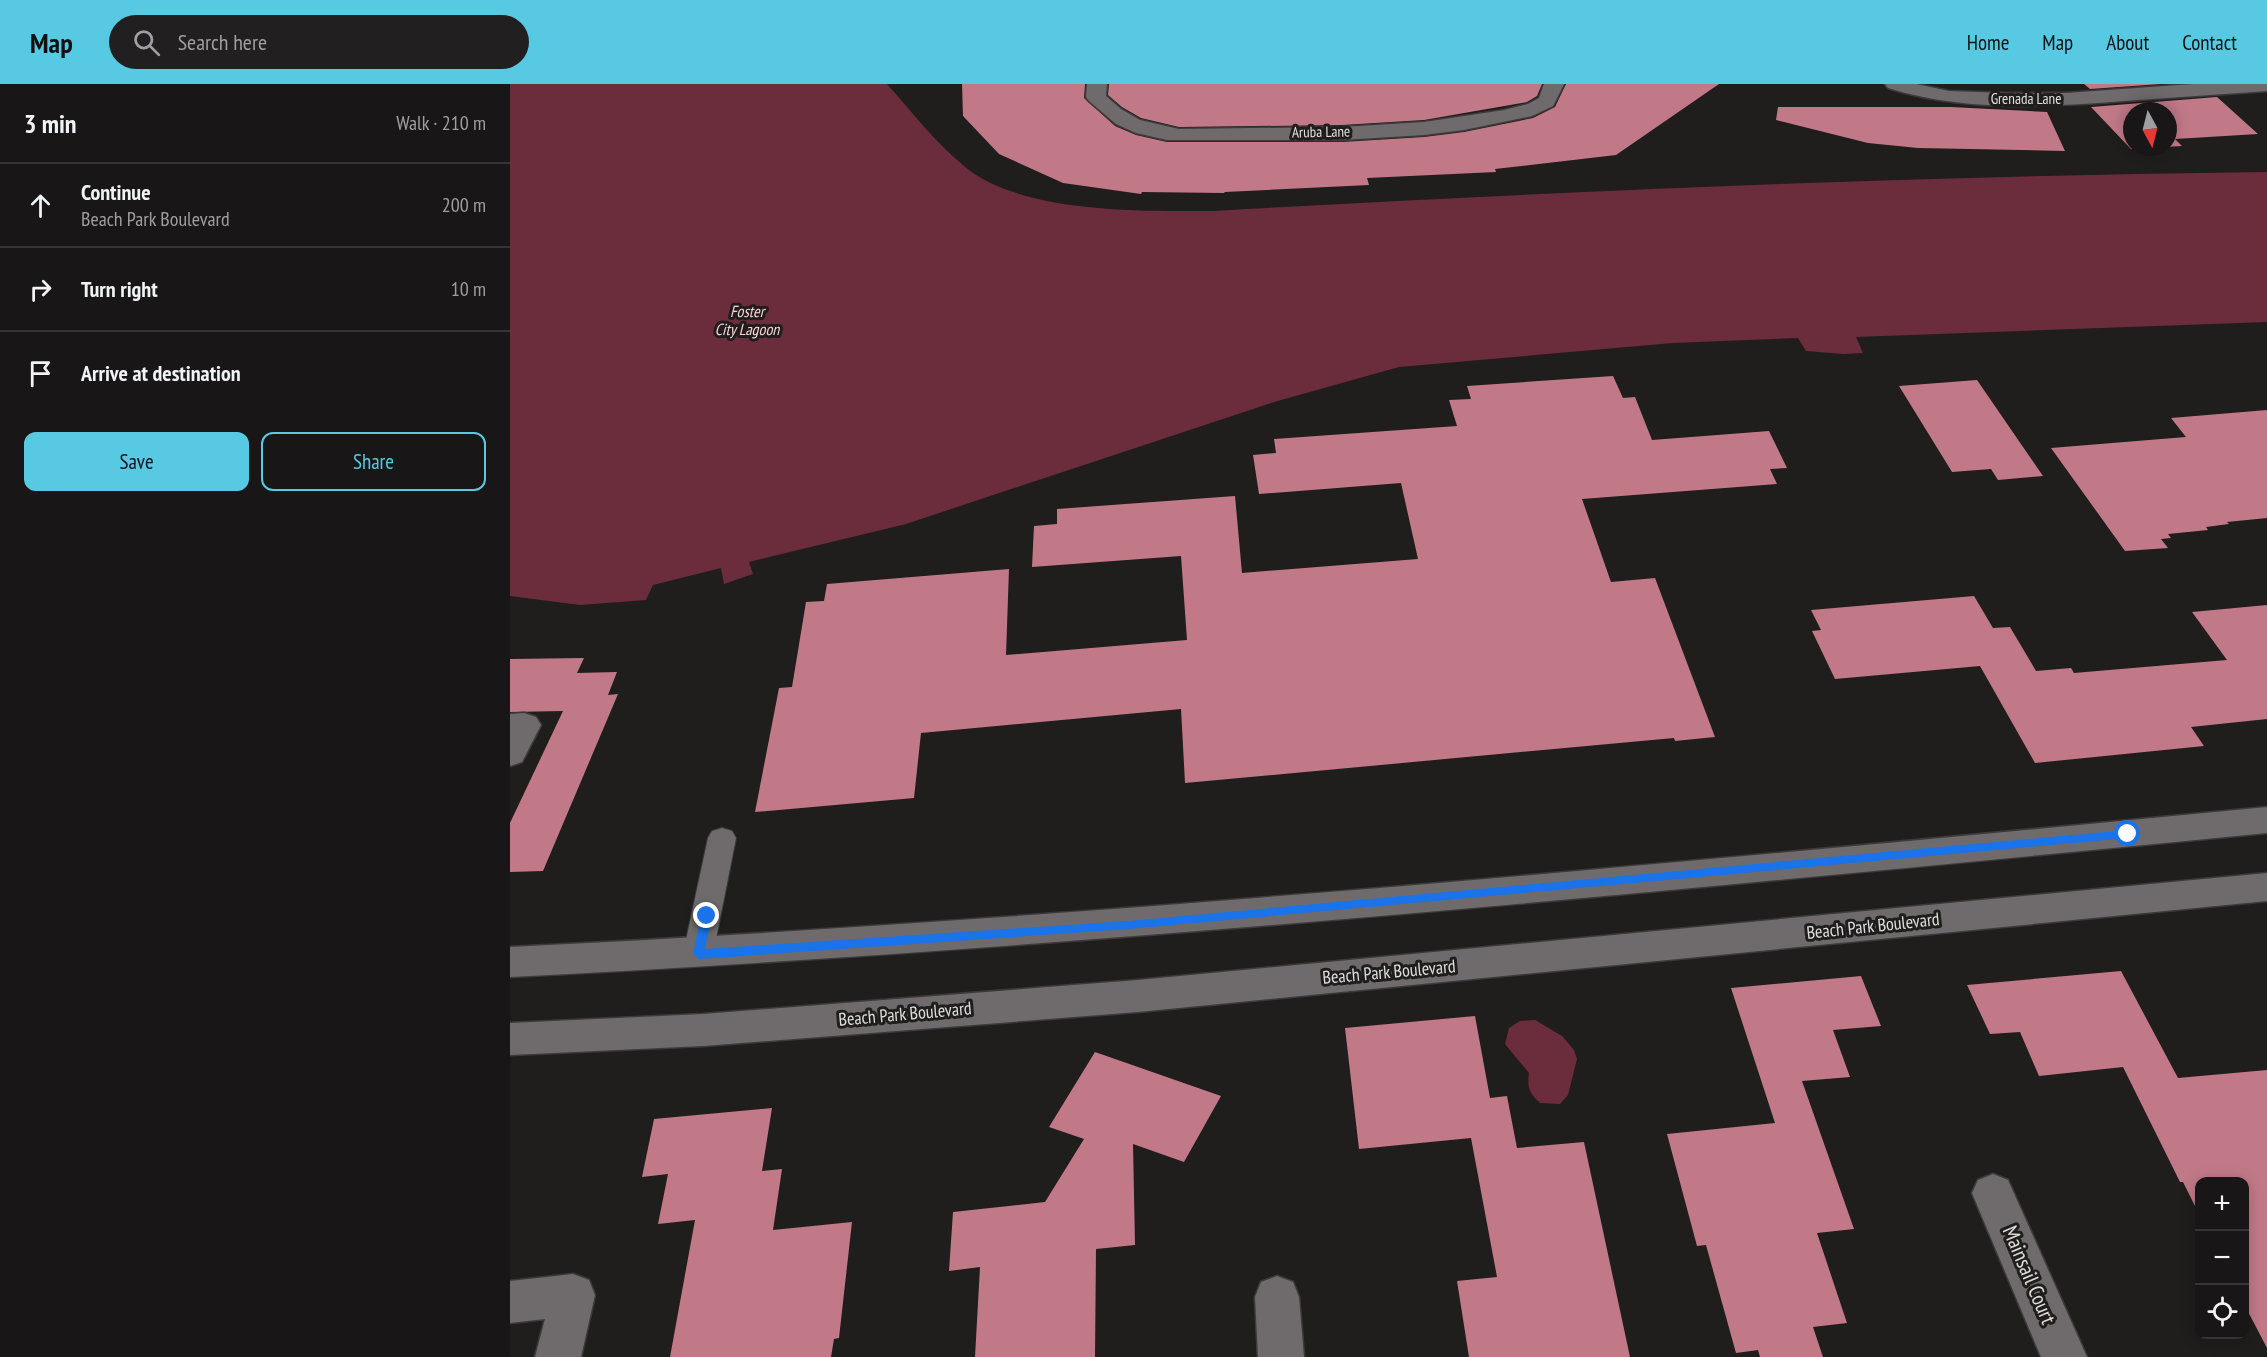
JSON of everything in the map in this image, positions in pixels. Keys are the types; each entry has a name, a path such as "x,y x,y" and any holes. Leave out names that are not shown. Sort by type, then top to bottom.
{"main road":[{"name":"Aruba Lane","path":"1097,84 1096,97 1108,111 1125,122 1150,130 1179,135 1392,131 1447,126 1543,105 1550,97 1554,84"},
{"name":"Grenada Lane","path":"1895,84 1912,90 1949,97 2006,99 2067,99 2267,85"},
{"path":"510,726 524,725 510,754"},
{"path":"510,962 699,954 1128,925 2267,820"},
{"name":"Beach Park Boulevard","path":"510,1038 703,1030 1138,996 2267,887"},
{"name":"Mainsail Court","path":"1994,1193 2064,1357"},
{"path":"510,1302 573,1295 558,1357"},
{"path":"1277,1297 1281,1357"}],"lane":[{"path":"699,954 722,838"}],"water":[{"name":"Foster City Lagoon","path":"510,84 887,84 947,151 969,170 994,184 1023,195 1054,202 1121,210 1214,211 1740,186 2004,177 2267,172 2267,322 1856,337 1863,353 1806,351 1798,338 1673,343 1399,367 1274,402 906,524 749,562 753,574 724,584 721,568 653,585 646,600 580,605 510,596"},
{"path":"1535,1020 1562,1036 1574,1050 1577,1059 1568,1095 1560,1104 1540,1103 1536,1099 1528,1083 1529,1073 1505,1044 1509,1028 1520,1021"}],"building":[{"path":"962,84 1085,84 1084,98 1115,126 1136,135 1167,142 1342,142 1464,132 1533,118 1555,107 1566,84 1719,84 1616,155 1495,169 1496,172 1367,178 1369,185 1224,193 1142,192 1141,194 1063,183 999,154 963,116"},
{"path":"1109,84 1542,84 1537,96 1527,102 1424,120 1342,125 1179,127 1141,118 1122,107 1108,95"},
{"path":"2084,84 2161,84 2090,89"},
{"path":"2217,97 2258,134 2177,139 2177,102 2154,102"},
{"path":"2123,104 2123,141 2091,107"},
{"path":"1778,107 1951,107 2047,112 2065,151 1918,148 1868,143 1776,120"},
{"path":"1613,376 1623,398 1635,397 1652,440 1769,431 1787,468 1770,469 1777,484 1582,499 1611,582 1655,578 1715,737 1675,741 1674,738 1185,783 1181,709 921,733 914,798 755,812 779,688 792,687 806,602 824,601 827,584 1009,569 1006,655 1187,640 1181,556 1032,567 1034,526 1057,524 1057,509 1235,496 1242,573 1418,559 1401,483 1259,494 1253,455 1276,453 1274,439 1457,426 1449,400 1471,399 1467,386"},
{"path":"1977,380 2043,476 1998,480 1991,469 1952,472 1899,386"},
{"path":"2267,410 2267,518 2227,522 2229,524 2206,527 2208,530 2168,534 2171,538 2161,539 2168,548 2125,551 2051,448 2186,437 2171,418"},
{"path":"1974,596 1993,628 2010,627 2036,671 2071,668 2074,673 2227,660 2192,612 2267,605 2267,719 2191,727 2204,746 2035,763 1980,666 1835,679 1812,631 1821,630 1811,610"},
{"path":"584,658 577,673 617,672 608,695 618,694 543,871 510,872 510,823 563,711 510,712 510,659"},
{"path":"2121,971 2178,1078 2267,1070 2267,1348 2249,1314 2249,1177 2195,1177 2195,1206 2183,1182 2180,1182 2123,1067 2039,1076 2020,1032 1990,1034 1967,985"},
{"path":"1861,976 1881,1026 1833,1030 1850,1077 1802,1081 1854,1229 1817,1233 1847,1323 1813,1327 1823,1357 1760,1357 1758,1350 1736,1353 1706,1245 1697,1246 1667,1134 1775,1123 1731,988"},
{"path":"1475,1016 1490,1098 1507,1096 1517,1148 1584,1142 1630,1357 1469,1357 1457,1281 1497,1277 1471,1138 1359,1149 1345,1028"},
{"path":"1095,1052 1221,1096 1184,1162 1133,1144 1135,1245 1096,1249 1095,1357 975,1357 980,1267 949,1271 953,1212 1045,1202 1084,1139 1049,1127"},
{"path":"772,1108 762,1171 782,1169 773,1230 852,1222 839,1338 834,1339 831,1357 670,1357 695,1220 658,1224 668,1174 642,1177 654,1119"}],"route":[{"path":"707,916 699,954 1128,925 2128,834"}]}
